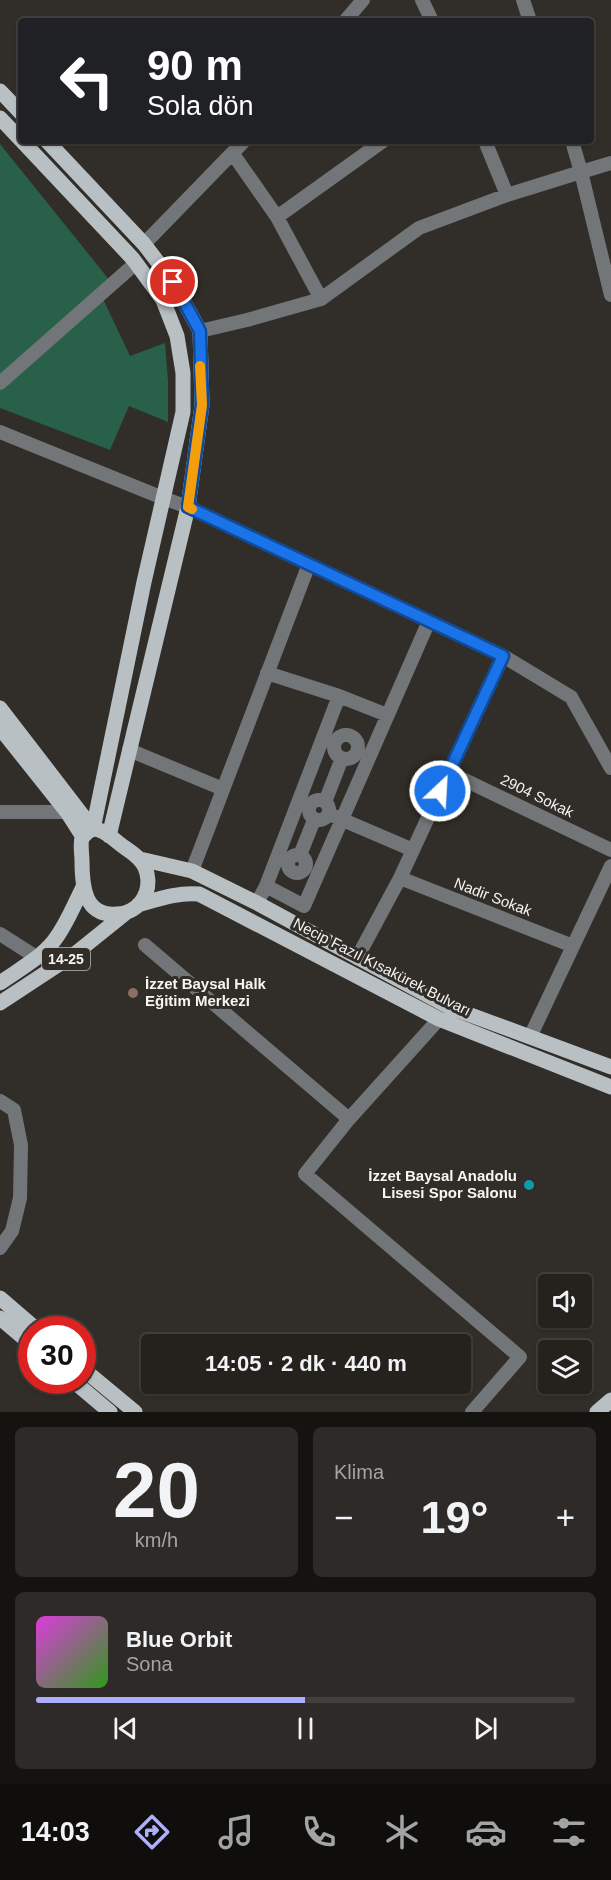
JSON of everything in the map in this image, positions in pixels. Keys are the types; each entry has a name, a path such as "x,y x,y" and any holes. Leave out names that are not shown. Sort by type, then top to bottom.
{"main road":[{"path":"0,91 18,110"},
{"name":"14-25","path":"0,118 18,136"},
{"name":"14-25","path":"0,982 46,950 61,931 83,887 81,842 88,833 183,412 183,374 177,336 163,300 136,263 26,144"},
{"path":"50,144 144,244 173,282 200,331 202,405 188,507 109,836"},
{"path":"0,708 88,833"},
{"path":"0,728 67,812 88,833"},
{"path":"83,887 88,900 94,907 113,915 133,908 147,892 146,869 140,859 104,831 88,833"},
{"name":"Necip Fazıl Kısakürek Bulvarı","path":"140,859 192,871 449,1007 611,1067"},
{"name":"Necip Fazıl Kısakürek Bulvarı","path":"133,908 174,894 186,892 199,894 439,1019 611,1087"},
{"name":"14-25","path":"0,1003 76,953 133,908"},
{"path":"0,1298 21,1316"},
{"path":"0,1318 18,1333"},
{"path":"96,1380 135,1412"},
{"path":"89,1394 110,1412"},
{"path":"597,1412 611,1400"}],"street":[{"path":"348,18 363,0"},
{"path":"422,0 431,18"},
{"path":"523,0 529,18"},
{"path":"144,244 241,144"},
{"path":"277,217 379,144"},
{"path":"486,144 507,195"},
{"path":"573,144 611,295"},
{"path":"233,154 277,217 321,299"},
{"path":"200,331 321,299 419,228 507,195 611,163"},
{"path":"0,384 136,263"},
{"path":"0,432 188,507 503,656 571,697 611,768"},
{"path":"192,871 309,564"},
{"path":"256,903 266,886 298,861 332,812 354,759 387,715 429,621"},
{"path":"357,958 400,878 503,656"},
{"path":"267,673 339,696 387,715"},
{"path":"266,886 304,906 298,861 304,803 328,742 339,696"},
{"path":"304,803 315,820 321,821 332,812 354,759 356,743 351,737 343,736 328,742"},
{"path":"328,742 336,754 354,759"},
{"path":"129,750 223,789"},
{"name":"2904 Sokak","path":"448,772 611,850"},
{"path":"304,803 315,801 332,812 413,850"},
{"path":"0,812 67,812"},
{"path":"298,861 315,820"},
{"path":"531,1037 611,866"},
{"name":"Nadir Sokak","path":"400,878 573,946"},
{"path":"0,934 36,957"},
{"path":"145,945 349,1119"},
{"path":"439,1019 349,1119 305,1174 520,1357 472,1412"},
{"path":"0,1101 14,1110 21,1145 20,1198 12,1231 0,1248"}],"green space":[{"path":"0,144 111,282 0,377"},
{"path":"103,299 130,356 165,343 168,381 168,422 129,406 110,450 0,408 0,388"}],"slow traffic":[{"path":"192,509 188,507 202,405 200,366"}],"place":[{"name":"İzzet Baysal Halk Eğitim Merkezi","path":"133,993"},
{"name":"İzzet Baysal Anadolu Lisesi Spor Salonu","path":"529,1185"}],"route":[{"path":"173,282 200,331 199,362 202,405 188,507 503,656 440,791"}]}
